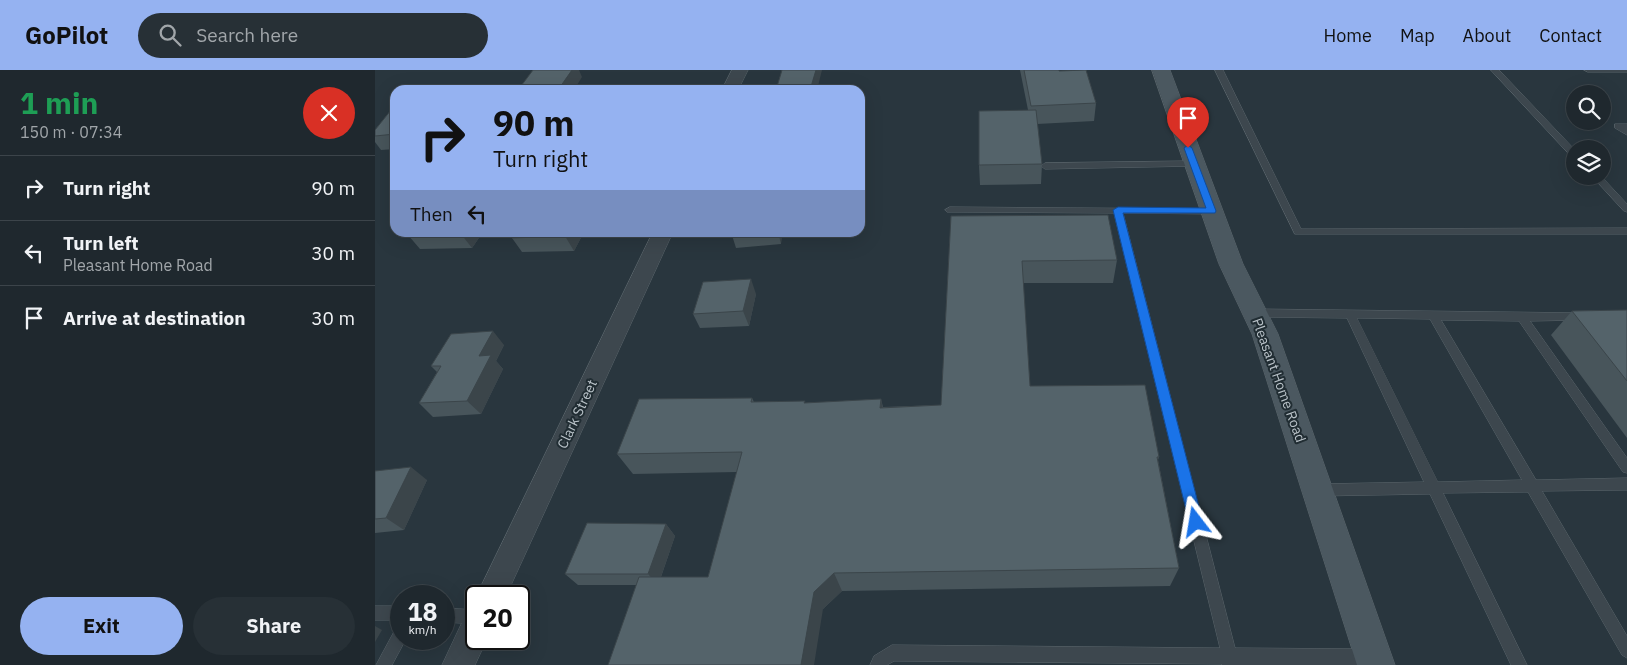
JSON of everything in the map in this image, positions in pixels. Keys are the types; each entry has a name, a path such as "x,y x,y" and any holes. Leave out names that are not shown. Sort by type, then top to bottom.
{"main road":[{"name":"Pleasant Home Road","path":"1161,70 1231,264 1265,334 1374,661"}],"street":[{"path":"732,85 740,70"},
{"name":"Clark Street","path":"496,585 661,237"},
{"path":"458,665 465,650"}],"lane":[{"path":"1219,70 1298,232 1627,231"},
{"path":"1495,70 1566,145"},
{"path":"1588,70 1627,70"},
{"path":"1627,126 1618,126 1627,133"},
{"path":"1045,166 1194,164"},
{"path":"1604,185 1627,209"},
{"path":"950,210 1212,211"},
{"path":"1118,210 1229,660"},
{"path":"1255,313 1523,317 1589,316"},
{"path":"1350,314 1519,665"},
{"path":"1433,315 1627,650"},
{"path":"1523,317 1627,468"},
{"path":"1317,490 1627,484"},
{"path":"375,613 390,613"},
{"path":"385,665 392,650"},
{"path":"878,665 879,661 891,654 1374,661"}],"building":[{"path":"533,70 572,70 562,85 522,85"},
{"path":"782,70 816,70 812,85 778,85"},
{"path":"1024,70 1086,70 1096,103 1031,106"},
{"path":"1036,110 1042,164 979,165 979,111"},
{"path":"390,111 390,134 375,136 375,130"},
{"path":"1108,215 1117,260 1022,261 1030,386 1145,385 1179,568 834,573 814,592 801,665 608,665 639,577 708,577 742,452 617,454 639,399 752,398 751,402 805,401 804,403 881,399 880,408 941,405 951,216"},
{"path":"751,279 743,311 693,314 703,282"},
{"path":"1627,310 1627,381 1572,311"},
{"path":"493,331 479,356 491,355 467,401 419,403 441,366 431,366 451,334"},
{"path":"411,467 386,518 375,519 375,471"},
{"path":"587,523 666,524 648,574 565,574"}],"route":[{"path":"1188,148 1212,211 1118,210 1196,522"}]}
